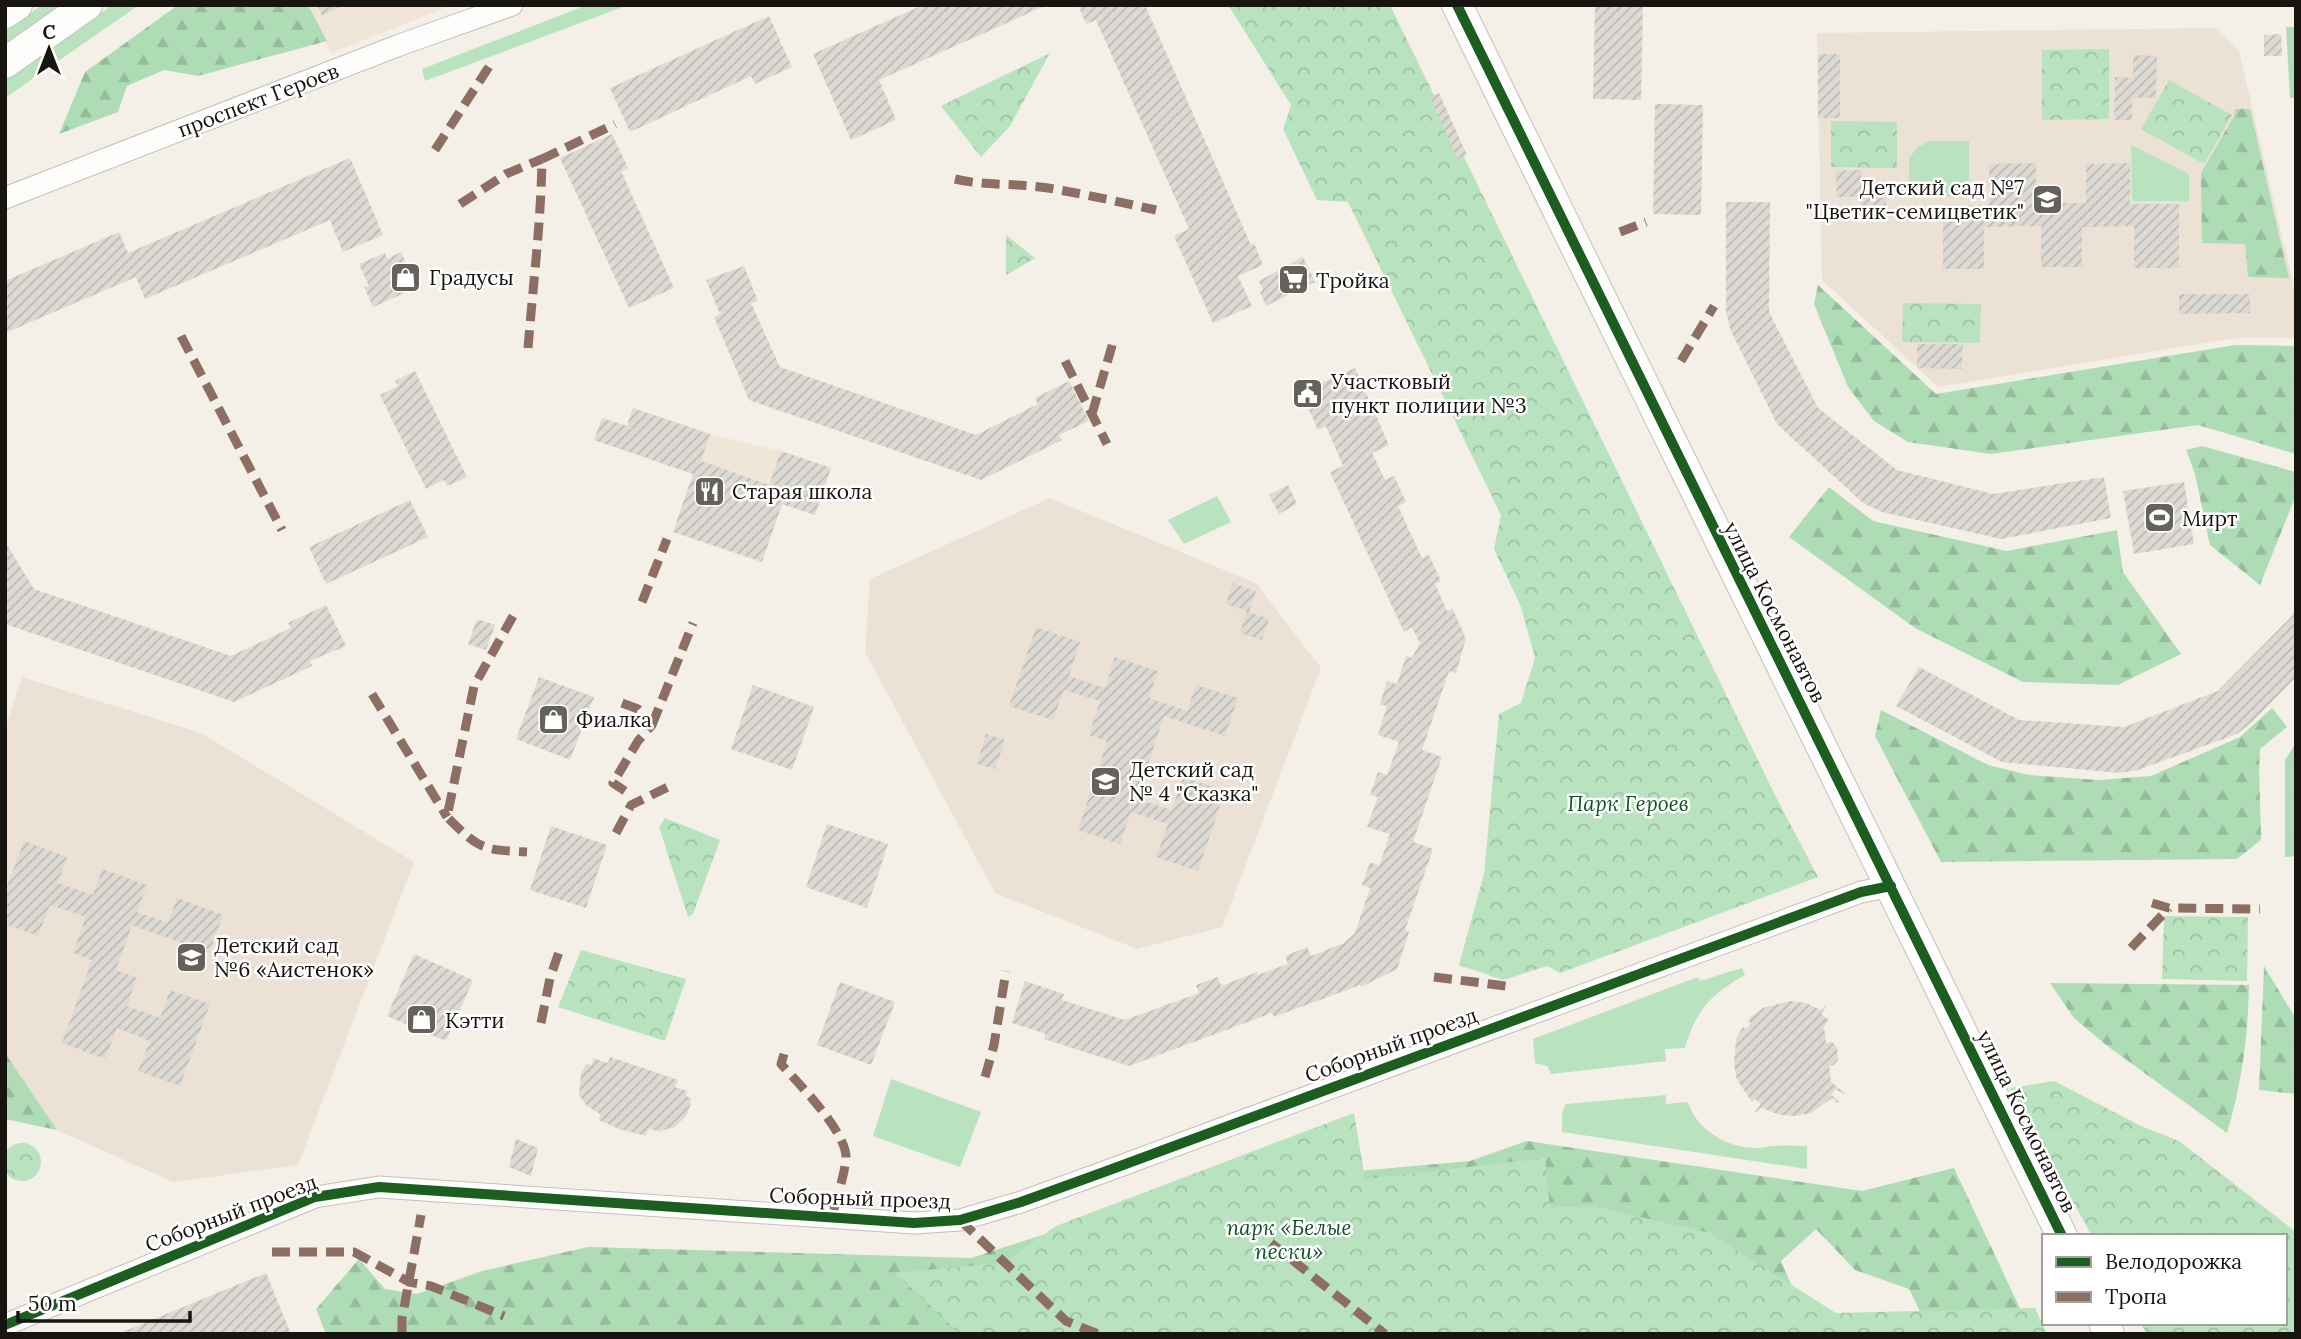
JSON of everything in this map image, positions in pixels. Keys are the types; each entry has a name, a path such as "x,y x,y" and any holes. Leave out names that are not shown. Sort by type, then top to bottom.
{"street":[{"path":"5,13 17,5"},
{"path":"5,63 87,5"},
{"name":"проспект Героев","path":"5,198 397,46 512,5"},
{"name":"улица Космонавтов","path":"1457,5 2061,1234"},
{"name":"Соборный проезд","path":"5,1325 315,1197 379,1187 914,1223 960,1220 1093,1177 1861,892 1891,886"}],"shaded area":[{"path":"308,5 453,5 331,53"},
{"name":"Детский сад №7 \"Цветик-семицветик\"","path":"2215,28 2239,51 2296,296 2296,338 2236,338 1938,387 1822,280 1817,33"},
{"path":"633,408 710,434 781,451 831,468 815,515 782,504 762,562 673,532 693,474 594,440 602,418 626,426"},
{"name":"Детский сад № 4 \"Сказка\"","path":"1050,498 1256,583 1321,668 1222,927 1137,949 995,893 865,652 870,579"},
{"name":"Детский сад №6 «Аистенок»","path":"22,677 201,733 414,862 298,1165 173,1182 57,1130 5,1053 5,729"}],"green space":[{"path":"42,5 66,5 5,47 5,31"},
{"path":"112,5 139,5 5,98 5,80"},
{"path":"178,5 308,5 327,41 198,76 164,70 127,86 118,112 59,134 85,72"},
{"path":"587,5 628,5 425,81 422,69"},
{"name":"Парк Героев","path":"1228,5 1390,5 1774,793 1818,877 1560,973 1547,966 1503,980 1459,965 1484,874 1499,714 1521,703 1535,658 1521,607 1494,549 1501,515 1348,202 1317,200 1283,129 1291,105"},
{"path":"2286,27 2296,27 2296,98 2290,98"},
{"path":"2109,49 2109,119 2042,120 2042,50"},
{"path":"1050,53 1010,126 981,157 941,106"},
{"path":"2169,80 2232,115 2204,164 2141,129"},
{"path":"2235,109 2250,109 2289,278 2248,277 2245,244 2202,243 2201,173 2234,116"},
{"path":"1831,121 1897,122 1897,168 1831,167"},
{"path":"1930,141 1969,141 1969,196 1909,197 1909,158 1918,147"},
{"path":"2131,145 2189,174 2189,201 2132,201"},
{"path":"1006,235 1035,258 1006,275"},
{"path":"1818,285 1936,394 2235,345 2296,346 2296,454 2198,425 1991,454 1908,442 1874,421 1848,387 1814,304"},
{"path":"1903,303 1981,304 1980,343 1902,342"},
{"path":"2202,446 2296,472 2296,495 2260,585 2210,545 2195,474 2186,450"},
{"path":"1829,487 1873,521 2007,551 2117,530 2123,572 2181,654 2118,685 2023,682 1915,628 1789,537"},
{"path":"1217,496 1231,522 1184,544 1168,520"},
{"path":"2272,708 2287,727 2260,749 2261,840 2237,859 1941,862 1875,736 1881,710 1988,765 2029,775 2099,780 2151,776 2240,737"},
{"path":"2296,743 2296,856 2285,857 2285,760"},
{"path":"665,818 720,840 693,914 688,917 659,827"},
{"path":"2164,916 2248,917 2247,981 2162,979"},
{"path":"581,950 686,979 665,1041 558,1007"},
{"path":"2264,966 2296,1019 2296,1094 2259,1090"},
{"path":"1742,968 1745,975 1706,1004 1694,1023 1685,1048 1665,1049 1666,1061 1551,1074 1547,1066 1535,1063 1533,1039 1698,977 1700,981"},
{"path":"2050,983 2249,985 2243,1060 2227,1133 2106,1045 2074,1018"},
{"path":"5,1053 57,1130 5,1119"},
{"path":"891,1079 981,1112 960,1167 873,1136"},
{"path":"2054,1081 2141,1126 2179,1141 2296,1232 2296,1334 2147,1334 2141,1325 2287,1325 2287,1234 2091,1234 2010,1088"},
{"path":"1666,1095 1666,1104 1688,1102 1698,1121 1706,1129 1736,1145 1758,1148 1807,1146 1807,1169 1562,1132 1562,1113 1566,1104"},
{"name":"парк «Белые пески»","path":"1354,1113 1365,1179 1545,1158 1550,1207 1597,1207 1710,1233 1836,1313 2035,1308 2047,1334 960,1334 895,1273 1003,1263 1056,1226"},
{"path":"1527,1141 1862,1191 1954,1168 2032,1334 1931,1334 1909,1289 1855,1270 1816,1229 1781,1261 1794,1291 1041,1334 326,1334 316,1309 359,1259 385,1289 417,1294 482,1271 588,1247 971,1258 1194,1186 1470,1161"},
{"path":"22,1143 36,1148 41,1162 36,1176 22,1181 8,1176 3,1162 8,1148"}],"building":[{"path":"317,5 344,5 322,16"},
{"path":"923,5 1047,5 879,80 896,120 851,140 813,54"},
{"path":"1078,5 1145,5 1251,245 1254,243 1263,265 1238,276 1252,306 1213,323 1174,236 1189,229 1096,20 1086,24"},
{"path":"1595,5 1643,5 1641,100 1593,99"},
{"path":"769,16 792,67 755,84 751,76 630,132 610,88"},
{"path":"2281,34 2282,56 2264,56 2264,35"},
{"path":"1818,54 1840,54 1840,118 1818,118"},
{"path":"2133,55 2157,56 2156,98 2132,98 2132,120 2114,120 2115,77 2133,78"},
{"path":"1439,93 1467,155 1457,159 1430,97"},
{"path":"1655,104 1703,105 1701,215 1653,214"},
{"path":"612,134 628,168 621,171 674,288 629,308 560,158"},
{"path":"350,158 383,235 343,252 330,220 145,299 136,277 5,333 5,281 119,232 128,253"},
{"path":"2036,163 2036,203 2086,203 2086,164 2130,163 2130,204 2179,204 2179,268 2134,268 2134,226 2082,227 2082,267 2041,267 2041,226 1984,227 1984,269 1943,269 1943,205 1989,205 1989,164"},
{"path":"1861,170 1861,193 1886,192 1886,219 1862,220 1861,197 1837,197 1836,171"},
{"path":"1726,202 1770,202 1769,312 1818,408 1897,470 1993,494 2104,477 2111,518 2001,539 1882,512 1863,503 1777,424 1730,329 1726,310"},
{"path":"401,252 414,282 407,285 409,291 373,307 364,287 369,286 359,264 385,253 387,259"},
{"path":"1303,257 1315,282 1266,306 1259,281"},
{"path":"744,266 758,301 751,303 780,367 976,435 1038,404 1035,398 1069,381 1089,421 1059,435 1062,440 981,480 749,400 714,317 720,314 706,280"},
{"path":"2179,294 2250,294 2250,313 2179,314"},
{"path":"1917,344 1963,344 1962,369 1917,368"},
{"path":"1355,368 1389,445 1372,453 1385,480 1394,476 1406,502 1398,506 1422,558 1429,555 1441,581 1435,584 1447,611 1453,609 1466,639 1456,673 1449,671 1422,750 1442,757 1413,842 1433,849 1405,930 1409,932 1397,969 1361,987 1360,985 1274,1017 1272,1013 1129,1066 1044,1039 1046,1034 1012,1023 1025,981 1064,994 1062,1000 1125,1020 1199,993 1196,985 1218,977 1221,986 1257,972 1258,975 1288,964 1285,956 1307,947 1311,956 1344,943 1355,933 1370,888 1362,885 1370,862 1379,866 1390,834 1367,827 1378,797 1370,795 1378,772 1387,775 1399,742 1378,735 1387,706 1380,704 1387,681 1397,684 1406,656 1412,658 1420,643 1412,627 1404,632 1330,472 1343,466 1326,426 1318,430 1301,392"},
{"path":"415,371 467,477 447,486 444,480 426,489 380,395 398,386 395,381"},
{"path":"633,408 710,434 701,461 769,485 781,451 831,468 815,515 782,504 762,562 673,532 693,474 594,440 602,418 627,426"},
{"name":"Мирт","path":"2184,482 2194,544 2134,554 2123,491"},
{"path":"1288,485 1297,504 1279,514 1269,495"},
{"path":"410,500 428,537 326,584 309,547"},
{"path":"5,542 34,589 231,656 291,628 288,623 326,605 346,646 310,661 312,666 234,702 5,624"},
{"path":"1233,583 1256,591 1249,612 1269,619 1262,640 1240,633 1247,611 1226,604"},
{"path":"2295,608 2296,677 2237,734 2138,770 2120,773 2002,762 1896,706 1919,667 2019,720 2124,727 2218,691 2293,615"},
{"path":"477,619 495,625 486,650 468,644"},
{"path":"1036,627 1080,642 1069,676 1105,688 1115,657 1158,671 1149,698 1187,711 1196,685 1238,698 1225,736 1164,716 1137,799 1172,810 1183,777 1225,791 1198,871 1156,857 1168,824 1131,812 1120,844 1078,830 1107,741 1089,735 1100,701 1064,690 1053,720 1009,706"},
{"path":"539,677 594,697 570,760 516,739"},
{"path":"753,685 814,707 792,770 731,749"},
{"path":"986,734 1005,740 995,769 977,764"},
{"path":"827,824 888,844 867,908 806,887"},
{"path":"551,826 607,845 586,908 530,890"},
{"path":"24,841 67,857 58,883 93,895 102,869 147,885 137,912 168,923 177,898 223,915 209,953 132,925 116,970 137,978 127,1006 160,1018 170,990 210,1004 180,1086 138,1071 150,1041 117,1028 105,1059 62,1043 92,960 73,953 86,917 50,905 38,936 5,924 5,892"},
{"path":"414,954 473,980 446,1041 387,1016"},
{"path":"840,982 895,1002 871,1065 817,1045"},
{"path":"1790,1001 1806,1003 1821,1010 1825,1005 1821,1014 1829,1020 1824,1026 1826,1043 1832,1042 1837,1047 1838,1060 1829,1066 1831,1082 1845,1093 1844,1095 1836,1089 1831,1095 1839,1101 1837,1103 1832,1098 1811,1113 1781,1115 1761,1108 1756,1113 1761,1104 1755,1099 1752,1102 1737,1080 1734,1066 1736,1039 1743,1027 1746,1029 1751,1023 1748,1021 1752,1016 1763,1008"},
{"path":"610,1057 678,1080 675,1087 687,1091 686,1096 691,1098 686,1116 675,1127 660,1131 648,1129 646,1136 599,1120 600,1114 586,1105 579,1095 581,1073 586,1064 592,1065 593,1058 608,1063"},
{"path":"516,1139 538,1148 531,1176 509,1167"},
{"path":"266,1273 291,1334 245,1334 244,1331 238,1334 118,1334"}],"marked path":[{"path":"435,150 492,62"},
{"path":"528,348 542,159 615,124"},
{"path":"460,204 506,174 542,159"},
{"path":"955,179 1048,188 1156,210"},
{"path":"1620,232 1646,222"},
{"path":"1681,361 1714,306"},
{"path":"181,336 282,530"},
{"path":"1092,414 1114,339"},
{"path":"1065,361 1107,444"},
{"path":"642,602 667,539"},
{"path":"513,616 474,686 447,817 482,846 527,852"},
{"path":"652,725 693,623"},
{"path":"372,694 447,817"},
{"path":"622,703 638,709 652,725 638,741 613,783 625,791"},
{"path":"616,833 631,805 674,784"},
{"path":"2152,903 2169,908 2260,909"},
{"path":"2131,948 2169,908"},
{"path":"541,1023 550,978 559,952"},
{"path":"985,1077 994,1045 1006,971"},
{"path":"1434,977 1506,986"},
{"path":"784,1054 781,1064 821,1109 844,1148 845,1166 832,1218"},
{"path":"402,1334 402,1319 421,1215"},
{"path":"960,1220 1066,1321 1098,1334"},
{"path":"1271,1243 1385,1334"},
{"path":"272,1252 354,1252 409,1282 431,1286 504,1316"}],"cycle path":[{"path":"1457,5 2061,1234"},
{"path":"5,1325 315,1197 379,1187 914,1223 960,1220 1021,1202 1104,1172 1861,892 1891,886"}],"place":[{"name":"Детский сад №7 \"Цветик-семицветик\"","path":"2047,199"},
{"name":"Градусы","path":"406,277"},
{"name":"Тройка","path":"1293,280"},
{"name":"Участковый пункт полиции №3","path":"1308,393"},
{"name":"Старая школа","path":"709,491"},
{"name":"Мирт","path":"2159,518"},
{"name":"Фиалка","path":"553,719"},
{"name":"Детский сад № 4 \"Сказка\"","path":"1106,781"},
{"name":"Детский сад №6 «Аистенок»","path":"191,957"},
{"name":"Кэтти","path":"422,1020"}]}
